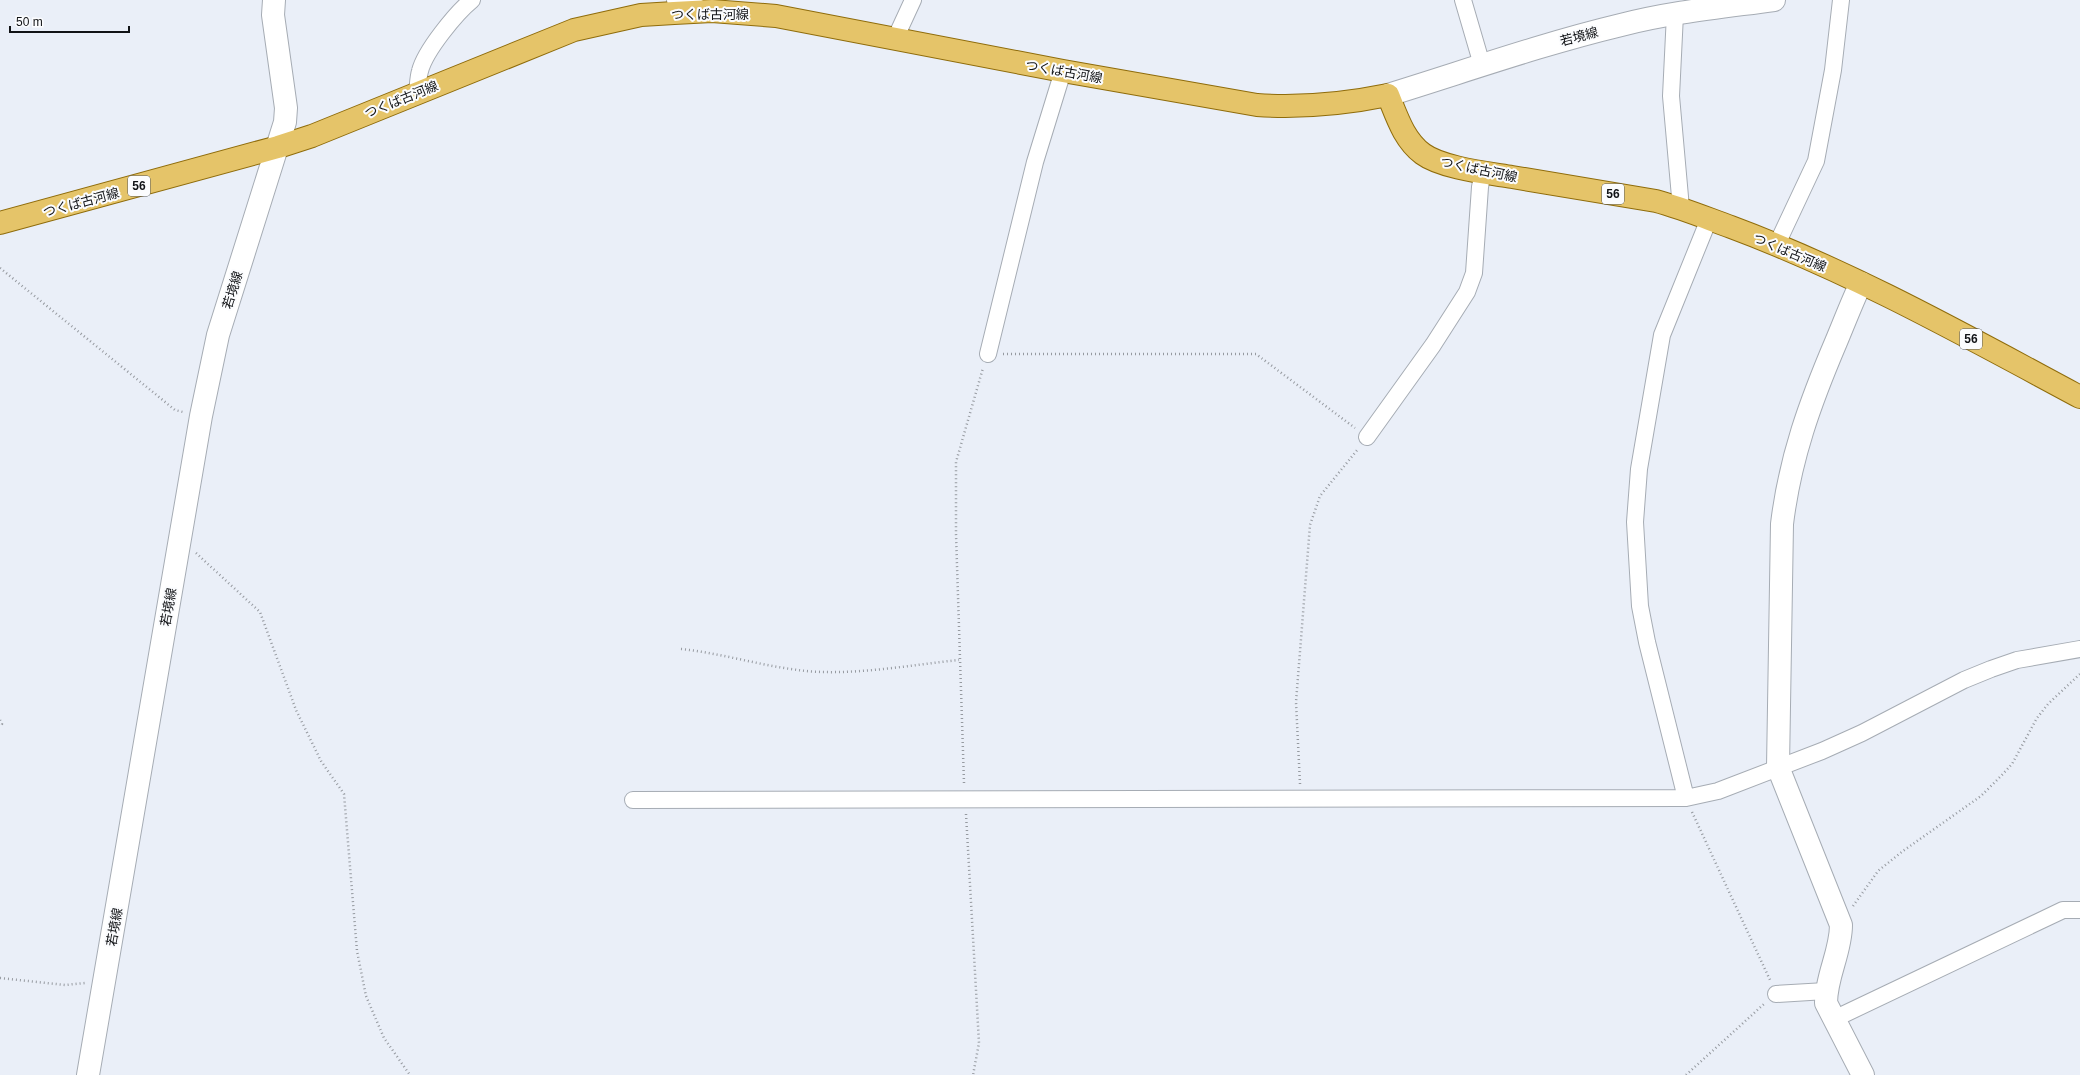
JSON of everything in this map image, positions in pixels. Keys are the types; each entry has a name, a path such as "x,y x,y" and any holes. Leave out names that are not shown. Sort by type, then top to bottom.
{"main road":[{"name":"若境線","path":"88,1075 201,416 218,335 285,122 286,108 273,15 274,0"},
{"name":"若境線","path":"1388,95 1482,65 1615,26 1681,9 1774,0"},
{"name":"つくば古河線","path":"0,223 278,147 312,136 417,92 574,30 641,15 712,11 776,16 1063,71 1264,106 1318,107 1345,104 1388,95 1399,123 1411,144 1425,155 1437,161 1484,172 1656,201 1681,208 1777,244 1861,283 2080,397"},
{"path":"1861,283 1815,393 1797,444 1786,493 1782,524 1781,554 1778,768 1841,925 1841,939 1826,991 1826,1003 1863,1075"}],"street":[{"path":"417,92 420,69 435,43 458,12 472,0"},
{"path":"675,0 712,11"},
{"path":"895,39 913,0"},
{"path":"1463,0 1482,65"},
{"path":"1777,244 1816,161 1833,70 1841,0"},
{"path":"1681,9 1671,96 1681,208"},
{"path":"988,354 1035,162 1063,71"},
{"path":"1366,437 1433,345 1467,292 1474,273 1480,187 1484,172"},
{"path":"1686,798 1647,642 1640,606 1635,522 1639,470 1662,335 1709,219"},
{"path":"633,800 1686,798 1718,790 1778,768 1862,733 1964,680 1991,669 2017,660 2080,649"},
{"path":"1834,1019 2063,910 2080,910"},
{"path":"1776,994 1826,991"}],"path":[{"path":"0,268 175,410 201,416"},
{"path":"973,1075 979,1043 965,800 959,660 956,462 988,354 1256,354 1366,437 1320,496 1310,525 1296,702 1300,798"},
{"path":"180,537 260,612 296,710 321,761 344,794 357,951 366,996 384,1038 410,1075"},
{"path":"681,649 709,652 805,671 840,672 959,660"},
{"path":"1841,925 1878,871 1903,851 1982,796 2002,775 2012,764 2036,718 2048,704 2080,674"},
{"path":"0,720 2,724 0,725"},
{"path":"1686,798 1776,994 1686,1075"},
{"path":"0,978 65,985 104,984"}]}
